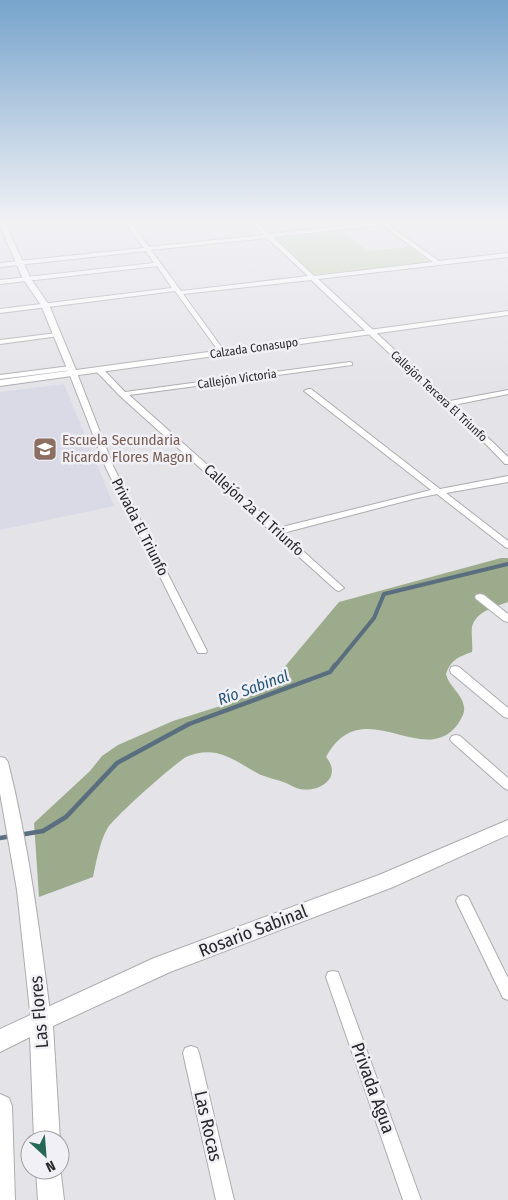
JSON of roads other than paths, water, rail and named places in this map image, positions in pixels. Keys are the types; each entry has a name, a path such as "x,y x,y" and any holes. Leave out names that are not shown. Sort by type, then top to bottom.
{"main road":[{"name":"Rosario Sabinal","path":"0,1041 41,1020 162,966 386,881 508,827"},
{"name":"Las Flores","path":"41,1020 46,1130"},
{"path":"0,1106 2,1200"},
{"path":"50,1180 51,1200"}],"street":[{"path":"0,282 45,277"},
{"path":"168,277 222,352"},
{"path":"0,311 321,277"},
{"name":"Callejón Tercera El Triunfo","path":"313,278 484,437 508,462"},
{"path":"0,377 72,371 45,305 27,279"},
{"name":"Calzada Conasupo","path":"0,383 72,371 99,370 508,313"},
{"path":"0,342 57,334"},
{"name":"Callejón Victoria","path":"123,394 350,364"},
{"name":"Callejón 2a El Triunfo","path":"99,370 123,394 278,531 339,588"},
{"name":"Privada El Triunfo","path":"72,371 110,468 202,650"},
{"path":"308,391 360,433 508,545"},
{"path":"448,404 508,392"},
{"path":"278,531 413,496 508,479"},
{"path":"480,597 508,619"},
{"path":"455,670 508,714"},
{"path":"456,739 508,785"},
{"name":"Las Flores","path":"0,762 11,804 26,885 41,1020"},
{"path":"463,901 508,993"},
{"name":"Privada Agua","path":"333,976 412,1200"},
{"name":"Las Rocas","path":"190,1053 225,1200"}],"waterway":[{"name":"Río Sabinal","path":"334,667 374,618 384,594 508,564"},
{"name":"Río Sabinal","path":"19,835 43,831 66,817 117,763 189,724 330,672 335,665"},
{"name":"Río Sabinal","path":"0,838 12,836"}],"place":[{"name":"Escuela Secundaria Ricardo Flores Magon","path":"45,449"}]}
